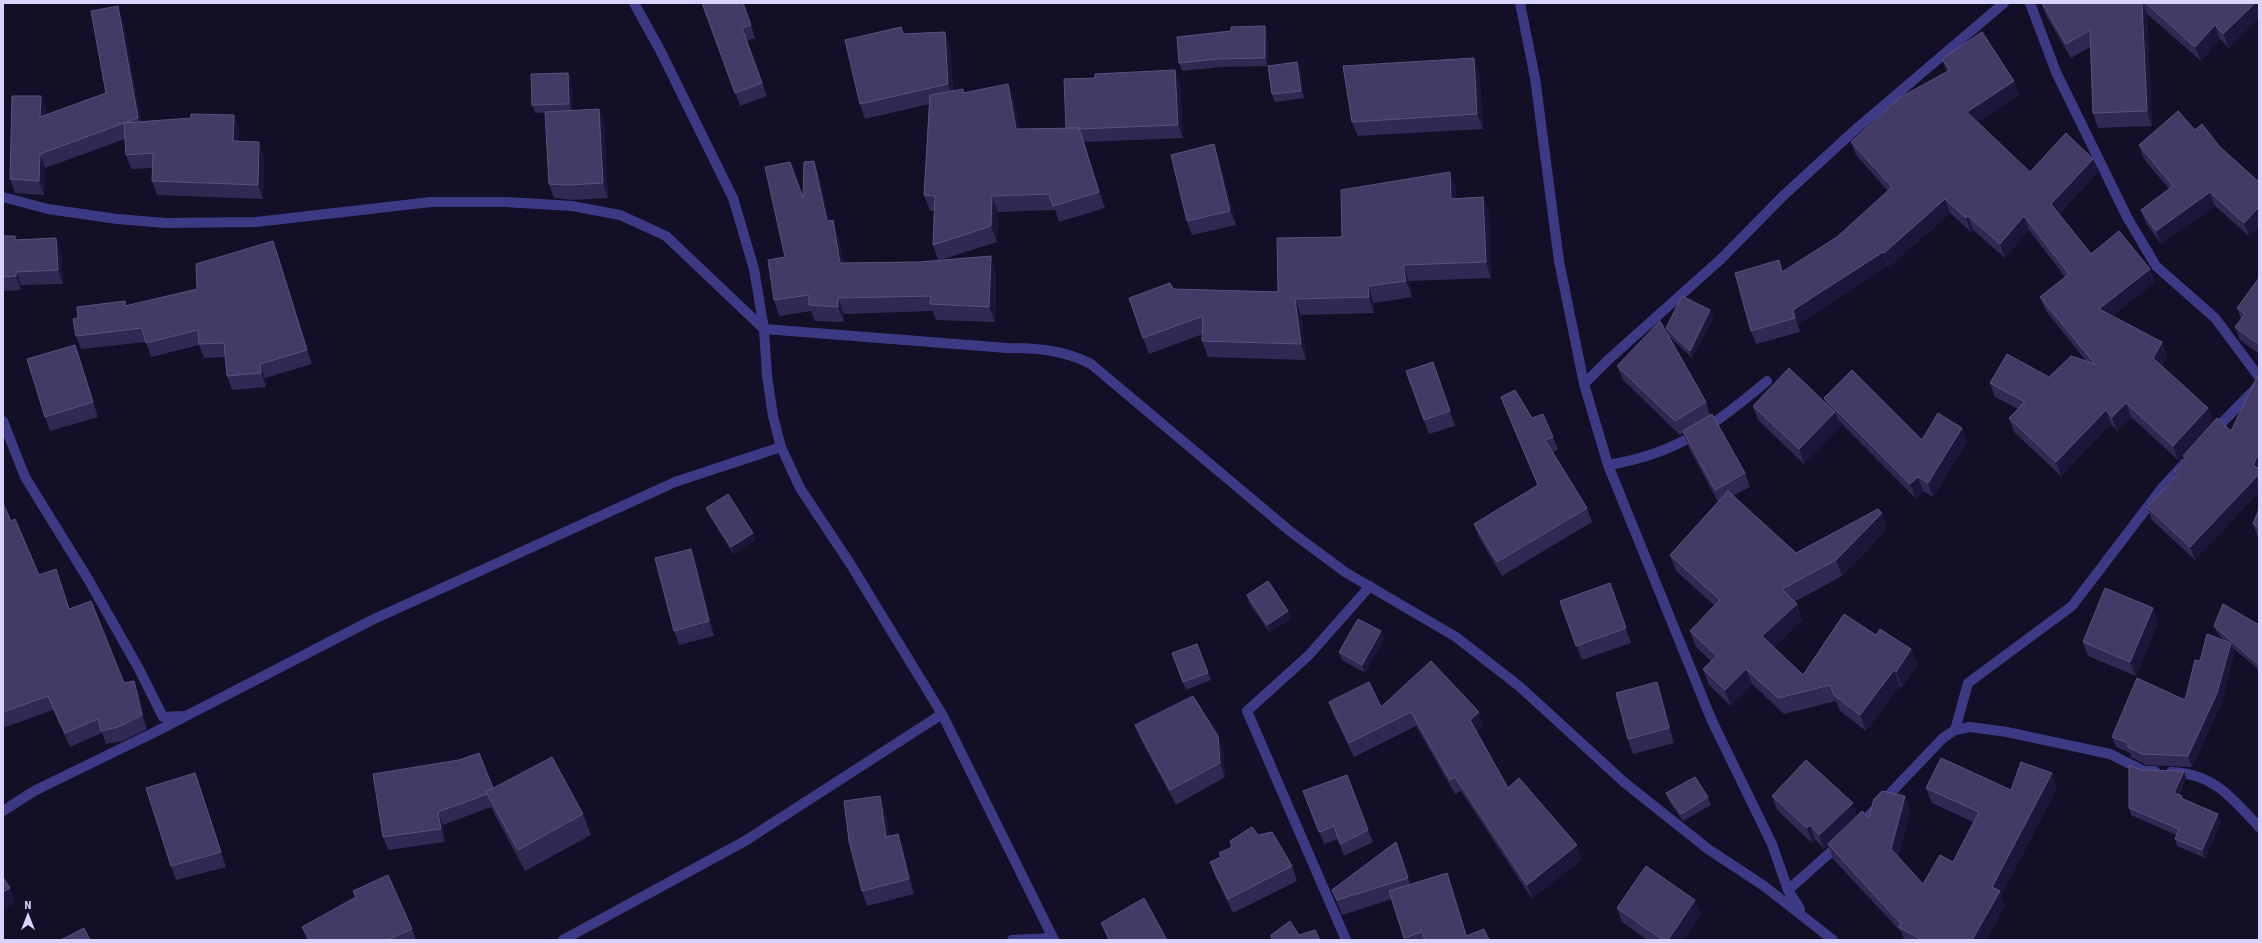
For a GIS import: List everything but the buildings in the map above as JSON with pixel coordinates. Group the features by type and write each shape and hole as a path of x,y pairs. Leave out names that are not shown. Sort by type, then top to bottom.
{"street":[{"path":"634,3 660,50 733,198 754,269 764,329 767,376 773,416 781,447 800,488 851,565 942,714 1053,939 1012,940"},
{"path":"1520,3 1534,78 1559,261 1584,384 1608,465 1712,720 1772,844 1788,890 1803,914"},
{"path":"1584,384 1608,360 1721,259 1783,196 1856,129 2004,3"},
{"path":"2030,3 2056,72 2128,217 2156,266 2215,318 2259,377"},
{"path":"3,197 48,209 117,219 164,223 256,222 431,202 506,202 572,206 620,215 666,236 764,329 1007,348 1056,350 1076,356 1091,364 1291,532 1345,572 1456,637 1519,686 1625,783 1708,849 1803,914 1833,940"},
{"path":"1608,465 1638,460 1703,431 1767,381"},
{"path":"2208,437 2259,385"},
{"path":"3,420 25,477 88,579 139,669 163,717 186,716"},
{"path":"3,811 34,791 186,716 372,620 584,522 676,482 781,447"},
{"path":"1955,730 1968,682 2072,606 2162,488 2192,454"},
{"path":"1346,940 1246,711 1309,655 1370,586"},
{"path":"563,940 745,841 942,714"},
{"path":"1788,890 1851,834 1943,738 1955,730 1970,727 2007,732 2110,754 2144,771 2188,772 2208,780 2229,795 2259,826"}]}
